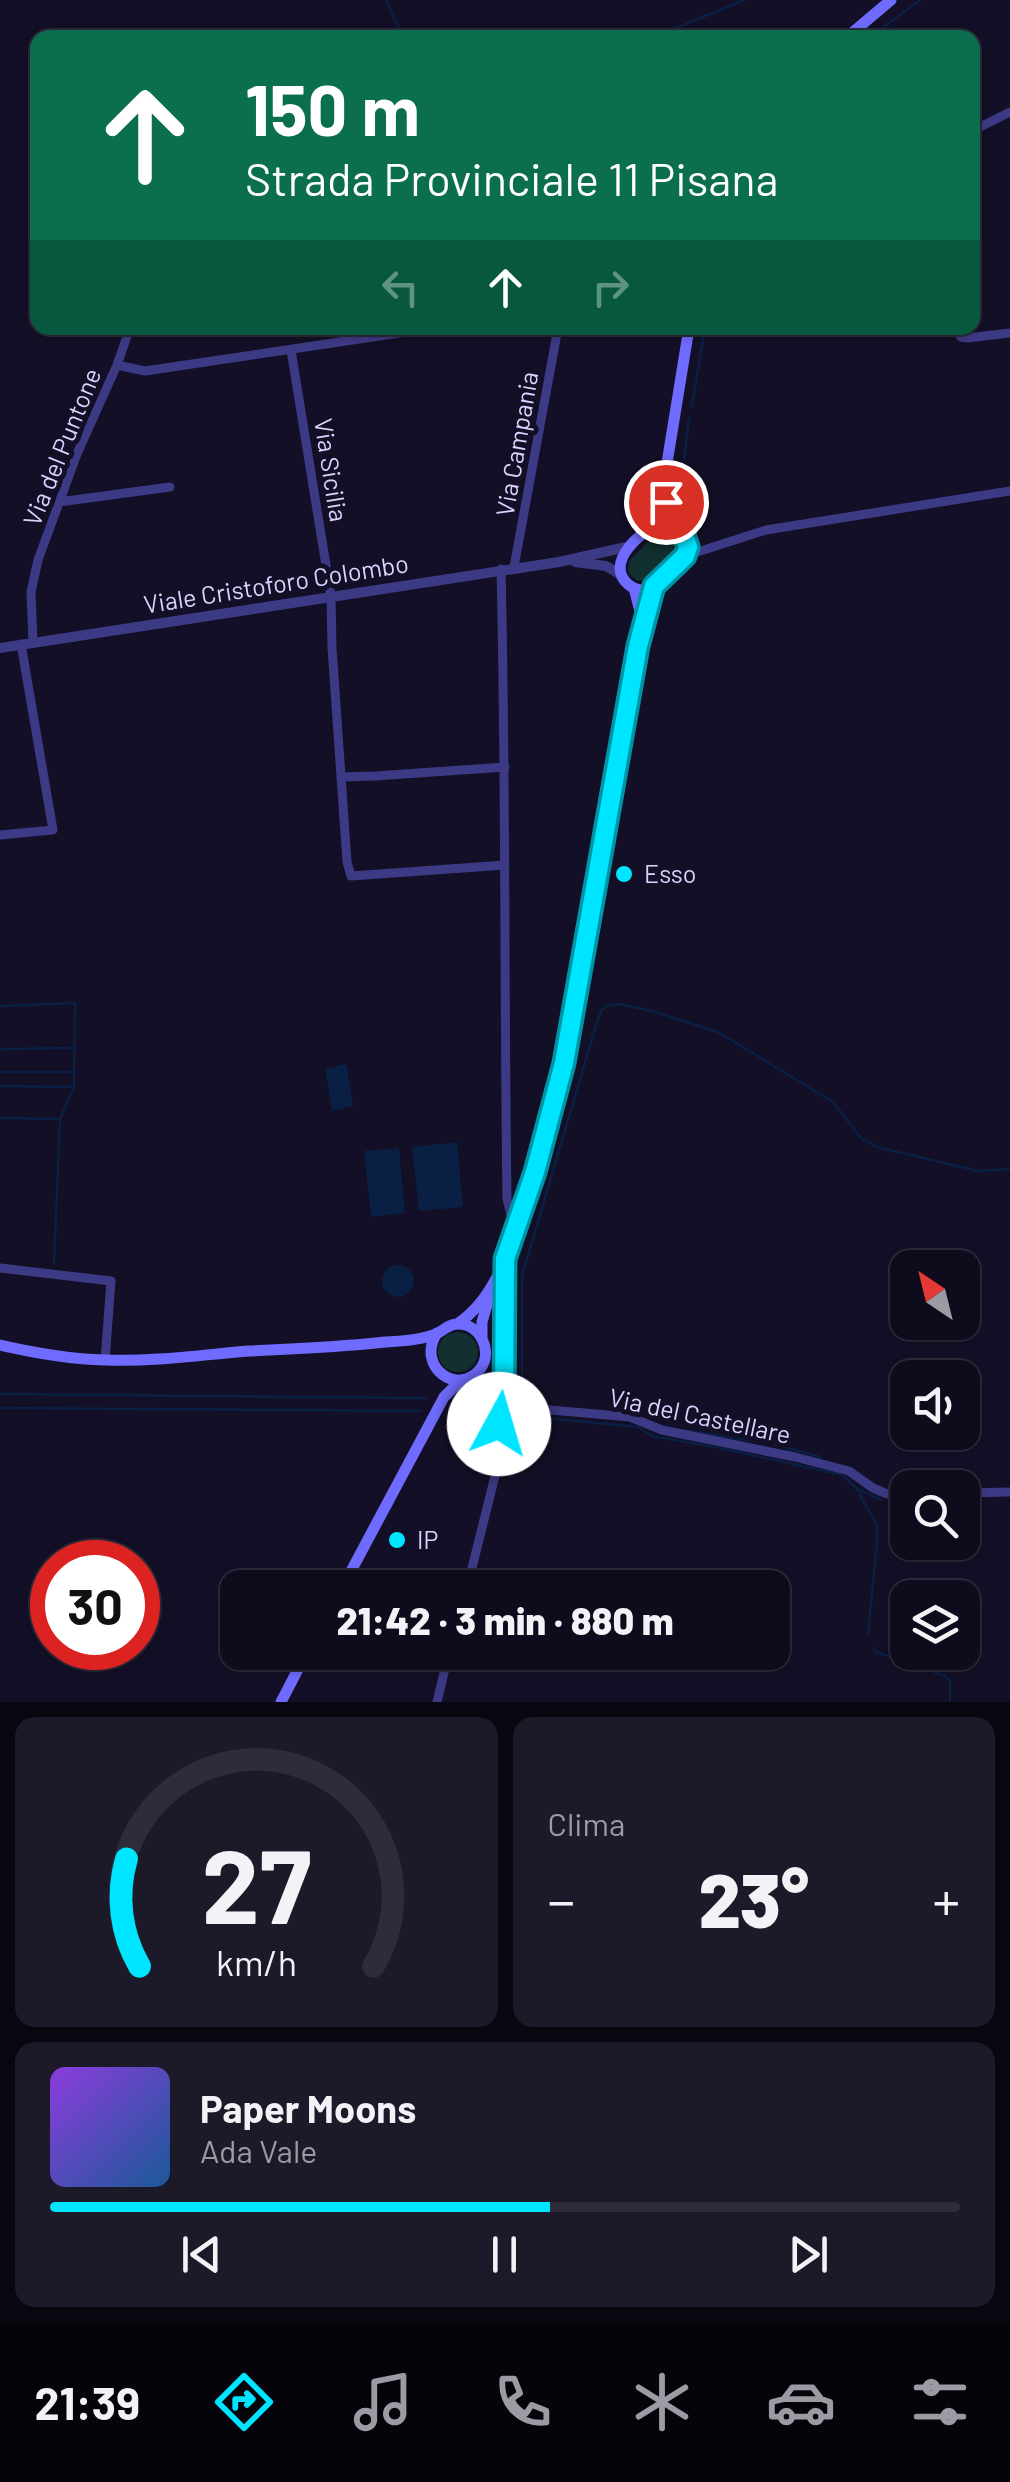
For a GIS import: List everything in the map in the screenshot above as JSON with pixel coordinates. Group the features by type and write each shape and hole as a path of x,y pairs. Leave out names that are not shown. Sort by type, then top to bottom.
{"main road":[{"path":"855,30 891,0"},
{"path":"653,526 689,335"},
{"path":"634,588 654,586 685,556 688,547 666,502 667,463"},
{"path":"638,646 640,611 634,588 621,575 619,566 622,557 653,526 664,521 674,523"},
{"path":"352,1570 444,1396 484,1363 482,1322 535,1172 564,1063 638,646 654,586"},
{"path":"458,1324 474,1311 495,1280"},
{"path":"430,1358 437,1333 446,1326 458,1324 474,1329 482,1338"},
{"path":"0,1345 39,1354 104,1360 163,1359 391,1342 437,1333"},
{"path":"391,1342 418,1349 430,1358 438,1372 438,1397 432,1418"},
{"path":"438,1372 460,1380"},
{"path":"281,1702 298,1670"}],"street":[{"path":"980,127 1010,112"},
{"path":"960,335 966,338 1010,334"},
{"name":"Via del Puntone","path":"0,835 53,830 27,644 31,592 38,560 77,454 127,335"},
{"path":"117,364 145,371 388,335"},
{"name":"Via Campania","path":"514,567 557,335"},
{"name":"Via Sicilia","path":"291,350 331,596 346,862 351,876 505,866"},
{"path":"59,502 170,486"},
{"path":"685,556 766,530 1010,491"},
{"name":"Viale Cristoforo Colombo","path":"0,648 559,562 632,546"},
{"name":"Viale Cristoforo Colombo","path":"559,562 606,566 621,575"},
{"path":"501,570 507,1199 515,1232"},
{"path":"341,776 505,767"},
{"path":"471,1570 495,1476 504,1406 505,1259"},
{"path":"0,1268 111,1281 104,1360"},
{"name":"Via del Castellare","path":"504,1406 630,1417 662,1430 848,1471 890,1494"},
{"path":"980,1493 1010,1492"},
{"path":"437,1702 445,1670"}],"green space":[{"path":"665,529 677,537 678,552 650,579 637,581 628,572 629,561"},
{"path":"458,1332 472,1338 478,1352 472,1366 458,1372 444,1366 438,1352 444,1338"}],"water":[{"path":"345,1064 353,1106 332,1111 325,1069"},
{"path":"457,1142 463,1207 419,1211 412,1147"},
{"path":"399,1148 405,1213 371,1217 364,1151"},
{"path":"398,1265 409,1270 414,1281 409,1292 398,1297 387,1292 382,1281 387,1270"}],"waterway":[{"path":"386,0 399,30"},
{"path":"671,30 744,0"},
{"path":"880,30 920,0"},
{"path":"692,406 704,335"},
{"path":"684,459 689,418"},
{"path":"0,1006 75,1003 74,1087 60,1119 54,1263"},
{"path":"511,1397 522,1389 522,1276 597,1022 602,1009 609,1005 655,1012 718,1032 833,1102 861,1138 877,1147 978,1171 1010,1169"},
{"path":"0,1049 73,1048"},
{"path":"0,1072 73,1072"},
{"path":"0,1086 73,1087"},
{"path":"0,1118 58,1119"},
{"path":"0,1394 426,1398"},
{"path":"460,1399 498,1398"},
{"path":"0,1408 421,1411"},
{"path":"451,1411 492,1414"},
{"path":"515,1415 638,1427 652,1436 842,1475 856,1488 881,1500"},
{"path":"682,1430 773,1444 821,1457"},
{"path":"857,1489 877,1526 868,1635"},
{"path":"874,1648 945,1676 950,1681 950,1702"}],"place":[{"name":"Esso","path":"624,874"},
{"name":"IP","path":"397,1540"}],"route":[{"path":"499,1424 504,1406 505,1259 535,1172 564,1063 638,646 654,586 685,556 688,547 666,502"}]}
